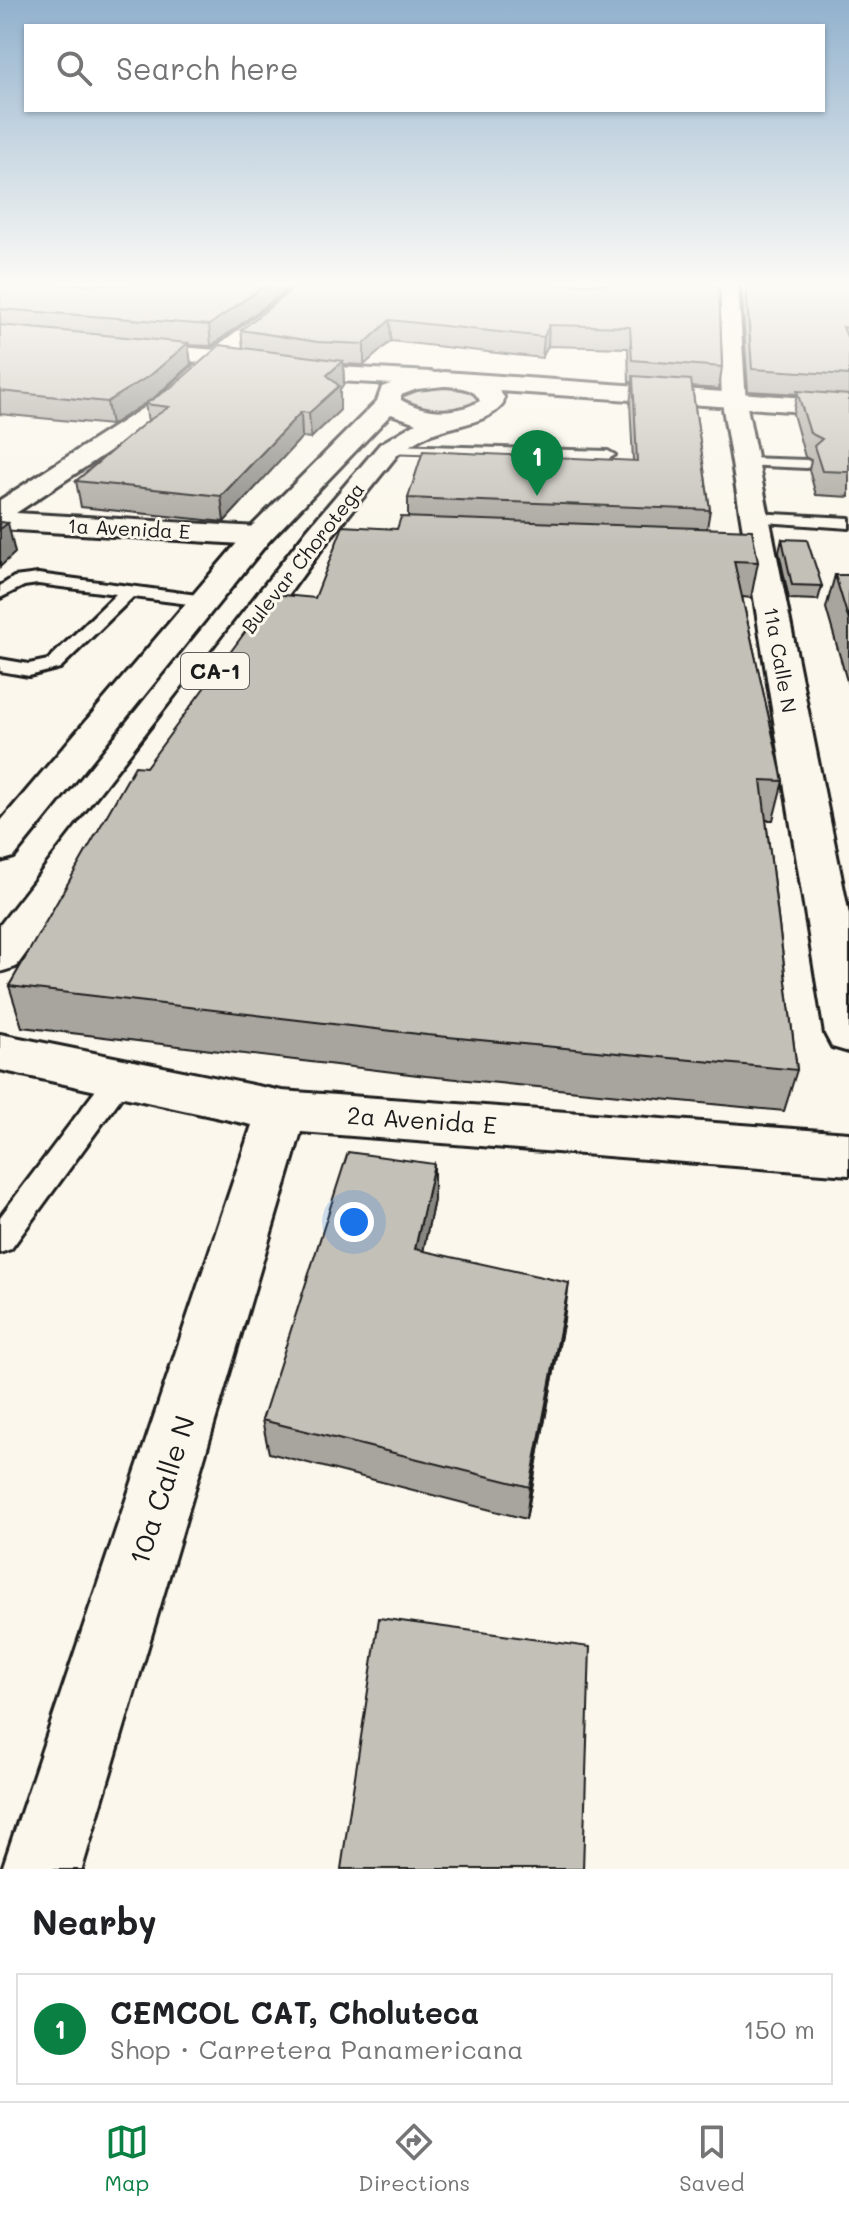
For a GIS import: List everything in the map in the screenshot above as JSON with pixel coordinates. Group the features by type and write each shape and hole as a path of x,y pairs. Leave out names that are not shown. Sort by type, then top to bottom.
{"main road":[{"path":"0,512 165,404 201,371"},
{"path":"308,371 431,379"},
{"name":"11a Calle N","path":"732,371 734,402 754,518 745,554 849,1034"},
{"path":"319,373 388,401"},
{"name":"CA-1","path":"686,398 568,395 491,404 455,417 422,417 407,413 388,401 390,392 399,386 431,379 686,398 734,402 845,406"},
{"path":"466,382 488,391 492,397 491,404"},
{"name":"Bulevar Chorotega","path":"0,848 258,536 388,401"},
{"name":"Bulevar Chorotega","path":"0,956 120,798 333,537 389,449 414,431 455,417"},
{"name":"1a Avenida E","path":"0,521 258,536"},
{"path":"50,787 120,798"},
{"name":"2a Avenida E","path":"0,1052 282,1111 849,1154"},
{"name":"10a Calle N","path":"42,1869 282,1111"}],"lane":[{"path":"389,449 608,455"},
{"path":"744,462 807,464"},
{"path":"754,518 849,523"},
{"path":"0,593 20,581 38,579 205,601"},
{"path":"0,665 29,670 54,664 129,591"},
{"path":"0,1240 121,1077"}],"shaded area":[{"path":"453,384 473,391 478,400 470,407 451,412 399,402 400,393 406,389"}],"building":[{"path":"0,371 155,371 107,402 0,391"},
{"path":"190,371 331,371 327,375 339,386 309,413 301,412 221,496 76,481 145,423 169,407 145,404"},
{"path":"788,371 849,371 849,375"},
{"path":"633,376 691,380 710,510 408,498 423,451 637,461"},
{"path":"797,391 849,395 849,472 822,471 814,446 822,439 810,433"},
{"path":"401,517 752,530 758,562 734,561 783,781 761,780 797,1070 427,1035 9,986 135,766 146,767 273,594 315,598 343,526 397,529"},
{"path":"782,539 807,540 822,586 792,585"},
{"path":"835,575 849,575 849,621"},
{"path":"348,1152 434,1164 415,1249 569,1283 530,1487 262,1420"},
{"path":"379,1618 590,1647 583,1869 341,1869"}],"place":[{"name":"CEMCOL CAT, Choluteca","path":"537,496"}]}
